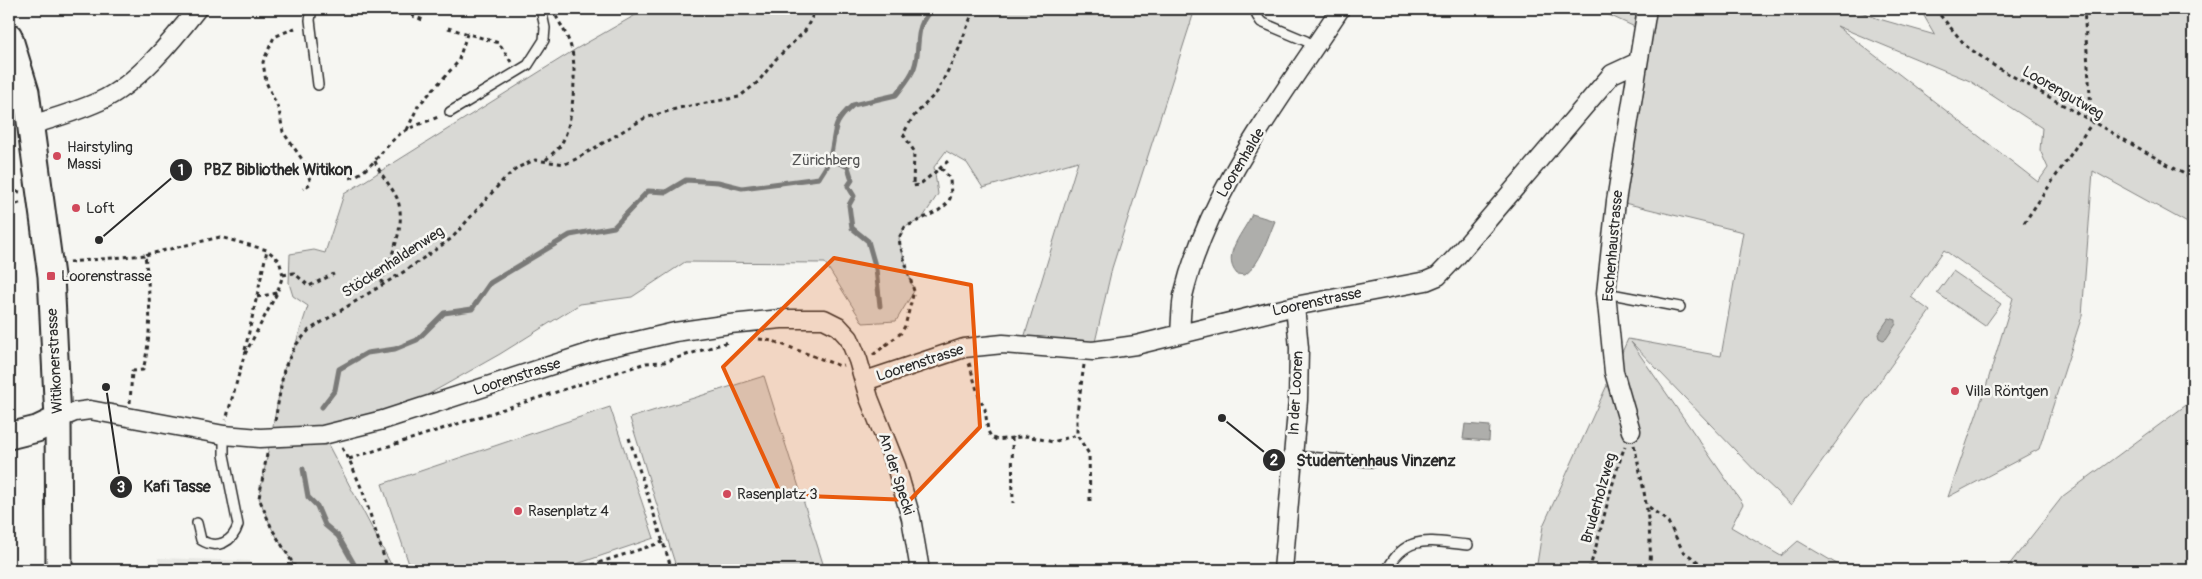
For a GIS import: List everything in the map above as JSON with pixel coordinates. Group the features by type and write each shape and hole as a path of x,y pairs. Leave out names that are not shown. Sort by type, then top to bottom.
{"main road":[{"name":"Witikonerstrasse","path":"9,36 26,92 32,125 51,276 58,419 59,570"},
{"name":"Loorenstrasse","path":"9,436 37,429 58,419"}],"street":[{"path":"32,125 66,115 102,101 117,91 147,66 196,9"},
{"name":"Loorenhalde","path":"1180,334 1183,296 1206,226 1230,176 1340,9"},
{"name":"Eschenhaustrasse","path":"1631,431 1614,372 1606,293 1616,201 1647,9"},
{"name":"Loorenstrasse","path":"58,419 75,412 90,410 225,429 323,435 383,420 598,350 676,332 730,324 781,319 824,319 838,326 849,338 865,381 964,348 1002,344 1085,350 1136,346 1295,306 1414,284 1438,276 1612,74 1638,62"},
{"name":"In der Looren","path":"1283,570 1299,391 1299,348 1295,306"},
{"name":"An der Specki","path":"865,381 869,398 896,466 911,518 920,570"}],"lane":[{"path":"312,9 310,20 318,85"},
{"path":"450,112 528,65 544,40 545,28 541,9"},
{"path":"1258,9 1257,16 1261,22 1306,41 1315,47"},
{"path":"1606,293 1680,307"},
{"path":"197,523 201,540 208,544 218,545 229,541 236,534 238,525 224,455 225,429"},
{"path":"1293,456 1373,462"},
{"path":"1387,570 1399,551 1419,542 1468,545"}],"path":[{"path":"406,9 413,16 423,20"},
{"path":"546,160 560,145 568,129 574,71 572,52 567,35 552,9"},
{"name":"Stöckenhaldenweg","path":"298,570 272,529 259,498 284,368 295,346 309,330 452,238 504,179 519,167 535,160 546,160 564,164 576,159 645,118 679,108 739,97 758,82 776,59 805,31 816,9"},
{"path":"948,161 919,185 913,186 914,151 903,134 917,112 937,92 958,51 974,9"},
{"name":"Loorengutweg","path":"1935,9 1966,46 1993,65 2193,179"},
{"path":"2024,222 2092,123 2084,9"},
{"path":"295,28 274,38 263,62 266,82 279,110 283,132 304,162 311,183 303,189"},
{"path":"448,28 499,43 517,71"},
{"path":"406,131 418,106 458,62 467,34"},
{"path":"350,178 358,175 375,161 400,134 450,112"},
{"path":"375,161 378,169 396,196 400,212 396,241 381,285"},
{"path":"758,339 773,341 840,366 872,355 884,348 901,333 905,326 914,291 899,238 905,227 948,203 951,196 950,179 943,170 939,169"},
{"path":"67,262 145,255 220,237 267,250 279,260 283,275 277,293 244,356"},
{"path":"225,429 244,356 267,250"},
{"path":"130,404 132,372 143,370 148,339 151,302 145,255"},
{"path":"283,275 294,274 309,286 334,274"},
{"path":"257,297 277,293"},
{"path":"388,570 363,492 349,458 646,363 664,362 731,342"},
{"path":"964,348 979,397 985,409 988,431 991,437 997,440 1027,436 1053,442 1077,434"},
{"path":"1085,350 1083,383 1077,413 1077,434 1089,454 1090,502"},
{"path":"1631,431 1648,506 1651,547 1650,570"},
{"name":"Bruderholzweg","path":"1590,570 1603,526 1614,476 1631,431"},
{"path":"1012,437 1013,503"},
{"path":"629,438 672,570"},
{"path":"1648,506 1668,522 1683,551 1709,570"},
{"path":"576,570 663,542"}],"highlighted area":[{"path":"834,258 971,285 980,427 910,500 781,495 723,367"}],"shaded area":[{"path":"1252,214 1275,221 1263,251 1251,270 1245,275 1237,274 1232,267 1232,251"},
{"path":"1889,318 1896,320 1896,324 1886,339 1883,340 1879,338 1878,334"},
{"path":"1465,424 1490,426 1489,441 1463,439"},
{"path":"158,558 250,561 252,570 158,570"}],"green space":[{"name":"Zürichberg","path":"646,9 1195,9 1112,268 1093,351 1022,345 1078,161 983,188 967,163 946,151 934,167 938,194 922,219 905,227 899,238 914,291 896,321 863,323 825,263 685,262 632,297 580,304 500,354 383,420 323,435 394,570 297,570 272,529 259,498 284,369 295,346 308,306 293,296 289,283 290,254 314,250 325,253 344,194 576,49"},
{"path":"1596,9 1647,9 1637,28"},
{"path":"1648,9 1854,9 1879,19 1935,35 1920,9 2193,9 2193,226 2093,171 2082,316 2039,449 1948,497 1985,390 2013,298 1944,250 1911,297 1930,311 1791,505 1763,479 1631,342 1743,504 1731,527 1781,556 1798,541 1847,570 1536,570 1543,526 1628,339 1721,356 1743,232 1616,201","holes":["1837,26 1970,81 2042,128 2040,150 2048,168 2038,182"]},
{"path":"1953,271 2001,304 1985,326 1937,293"},
{"name":"Rasenplatz 3","path":"764,376 825,570 677,570 630,418"},
{"path":"2193,400 2193,570 2005,570 2063,496"},
{"name":"Rasenplatz 4","path":"610,407 654,538 559,570 411,570 382,484"}],"waterway":[{"path":"322,407 335,390 339,369 367,353 395,349 417,340 444,313 472,309 490,283 570,235 614,227 648,191 666,192 686,180 718,182 742,188 819,178 829,160 837,123 846,112 853,105 896,95 909,78 916,60 922,22 933,9"},
{"path":"830,159 848,167 852,180 848,186 854,196 849,205 852,228 868,241 876,269 880,306"},
{"path":"303,469 308,497 317,506 325,525 338,536 354,564 354,570"}],"place":[{"name":"Hairstyling Massi","path":"57,156"},
{"name":"Loft","path":"76,208"},
{"name":"PBZ Bibliothek Witikon","path":"99,240"},
{"name":"Loorenstrasse","path":"51,276"},
{"name":"Kafi Tasse","path":"106,387"},
{"name":"Villa Röntgen","path":"1955,391"},
{"name":"Studentenhaus Vinzenz","path":"1222,418"},
{"name":"Rasenplatz 3","path":"727,494"},
{"name":"Rasenplatz 4","path":"518,511"}]}
